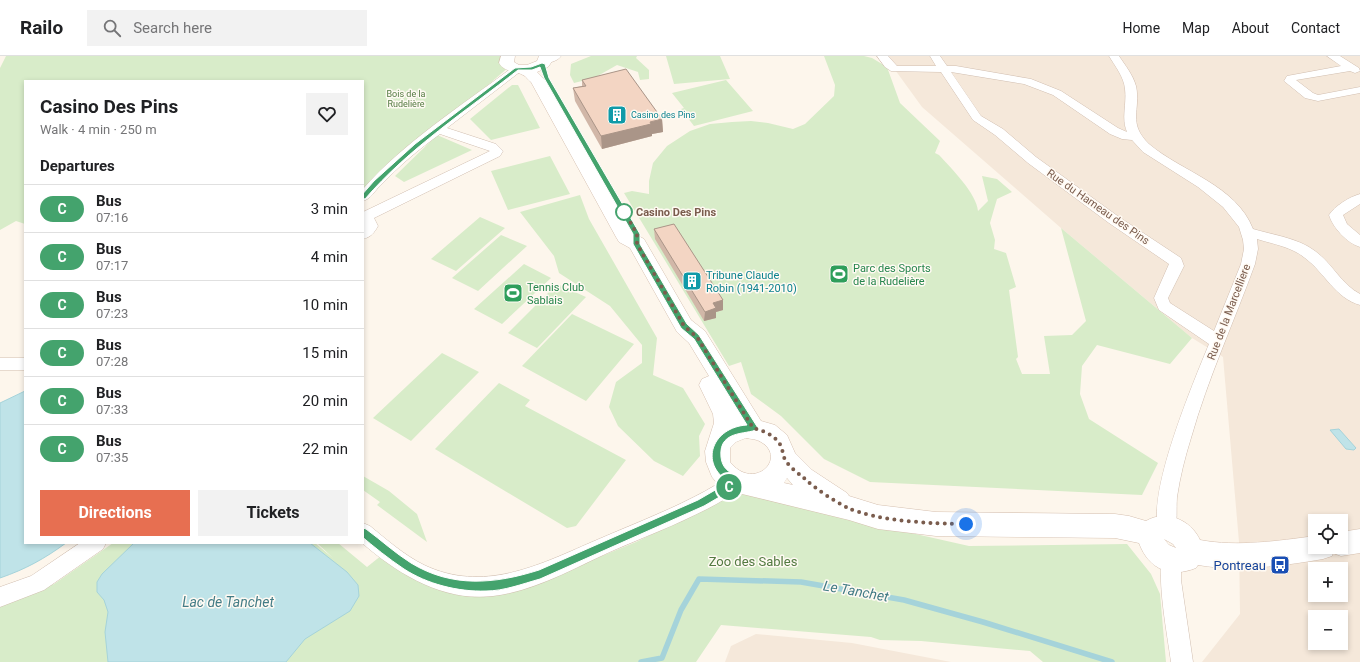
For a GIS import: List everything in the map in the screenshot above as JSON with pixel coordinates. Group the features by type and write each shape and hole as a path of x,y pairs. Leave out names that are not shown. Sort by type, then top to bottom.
{"street":[{"path":"508,56 506,60 508,64 539,62"},
{"path":"882,56 895,70 945,68 1014,78 1039,85 1057,93 1114,131 1126,136 1136,137"},
{"path":"935,56 945,68"},
{"name":"Rue de la Marcelliere","path":"1114,56 1129,82 1131,91 1129,119 1131,129 1136,137 1150,151 1224,199 1244,222 1250,241 1248,264 1181,440 1170,486 1166,517 1159,531"},
{"path":"1332,56 1356,70"},
{"path":"364,196 376,182 417,145 438,129 539,62"},
{"path":"539,62 537,80 626,237 637,244 684,326 697,337 753,428"},
{"name":"Rue du Hameau des Pins","path":"945,68 977,118 999,132 1032,160 1086,198 1114,220 1176,262 1178,266 1161,298 1161,301 1164,306 1218,342"},
{"path":"1356,70 1292,78 1290,81 1314,97 1322,98 1360,90"},
{"path":"364,217 497,151 438,129"},
{"path":"1360,198 1338,212 1336,215 1340,225 1360,242"},
{"path":"364,217 370,220 371,226 369,230 364,233"},
{"path":"1248,232 1306,251 1348,293 1360,300"},
{"path":"684,326 686,342 725,414 726,422 722,439 716,454 717,461 728,477 746,484 788,495 849,508 878,516 936,524 1115,526 1159,531 1177,531 1189,544 1181,556 1172,585 1182,662"},
{"path":"0,364 24,364"},
{"path":"364,533 408,566 428,576 456,584 486,587 514,582 540,574 746,484 766,483 778,474 782,467 784,458 781,446 770,434 753,428 737,429 730,432 722,439"},
{"path":"784,458 803,478 849,508"},
{"path":"1348,543 1360,541"},
{"path":"0,598 37,583 95,544"},
{"path":"1181,556 1253,557 1308,549"}],"shaded area":[{"path":"885,56 1360,56 1360,662 1202,662 1240,614 1239,542 1223,357 1192,338 1061,228 922,107"},
{"path":"756,634 852,643 951,662 725,662 731,646"}],"green space":[{"name":"Bois de la Rudelière","path":"6,56 505,56 510,66 391,169 364,189 364,80 24,80 24,224 16,221 0,230 0,68"},
{"path":"591,56 637,56 636,58 649,70 649,79 640,80 638,72 617,65 594,78 574,83 570,75 571,64"},
{"path":"666,56 720,56 730,79 674,84"},
{"name":"Parc des Sports de la Rudelière","path":"824,56 864,56 872,58 887,67 900,103 940,141 935,153 939,155 963,182 977,204 978,211 988,201 982,176 997,179 1012,192 997,199 990,223 995,240 994,249 1006,253 1016,287 1009,290 1018,357 1016,359 1022,374 1050,374 1044,336 1072,335 1086,321 1061,228 1192,338 1170,364 1097,345 1082,366 1080,394 1089,419 1158,463 1142,495 870,482 824,459 781,416 751,394 741,362 729,366 624,193 632,191 649,194 649,181 653,163 667,146 690,131 710,124 732,122 751,121 768,123 793,129 805,124 834,96 835,85"},
{"path":"726,80 753,111 694,126 681,109 684,108 672,93"},
{"path":"512,85 518,85 540,128 491,140 470,119"},
{"path":"437,135 472,150 404,182 395,176"},
{"path":"550,156 570,194 508,210 491,171"},
{"path":"580,195 589,219 657,338 653,375 683,388 705,424 699,436 700,456 683,476 654,461 618,426 609,407 616,382 642,363 642,345 610,306 559,273 554,256 520,212"},
{"path":"480,217 505,228 456,271 431,259"},
{"path":"501,235 527,246 478,291 452,278"},
{"name":"Tennis Club Sablais","path":"524,264 551,278 502,324 474,309"},
{"path":"557,284 586,297 537,348 508,333"},
{"path":"572,314 634,344 586,401 522,366"},
{"path":"442,353 479,372 411,441 373,418"},
{"path":"499,383 530,400 525,406 626,460 576,526 567,528 435,449"},
{"path":"364,477 389,491 417,514 427,542 377,505 380,502 364,491"},
{"name":"Zoo des Sables","path":"735,494 765,495 849,519 969,546 1127,544 1151,574 1160,594 1166,662 1043,662 1030,651 921,641 880,640 871,637 721,625 696,662 0,662 0,603 54,584 112,544 316,544 333,558 318,544 339,544 367,567 382,555 443,588 575,567 636,542"}],"water":[{"path":"24,391 24,544 65,544 34,563 0,578 0,403"},
{"path":"1339,429 1356,448 1354,450 1346,449 1330,430"},
{"name":"Lac de Tanchet","path":"133,544 311,544 347,572 358,585 359,596 350,611 305,639 286,662 108,662 105,632 108,612 104,600 97,592 97,582 102,574"}],"building":[{"name":"Casino des Pins","path":"626,69 662,119 650,122 651,124 601,136 573,88 586,86 582,80"},
{"name":"Tribune Claude Robin (1941-2010)","path":"674,224 723,300 713,303 716,308 705,312 654,229"}],"waterway":[{"name":"Le Tanchet","path":"641,662 662,658 681,610 699,579 801,582 904,600 983,622 1112,662"}],"bus line":[{"name":"C","path":"364,196 376,182 417,145 517,69 532,69 542,64 546,78 637,234 637,244 684,326 697,337 753,428 737,429 730,432 722,439 718,446 716,454 717,461 728,477 737,482 701,503 540,574 514,582 486,587 456,584 428,576 408,566 364,533"}],"place":[{"name":"Casino des Pins","path":"617,115"},
{"name":"Casino Des Pins","path":"624,212"},
{"name":"Parc des Sports de la Rudelière","path":"839,274"},
{"name":"Tribune Claude Robin (1941-2010)","path":"692,281"},
{"name":"Tennis Club Sablais","path":"513,293"},
{"name":"Pontreau","path":"1280,565"}],"route":[{"path":"624,212 622,208 637,234 637,244 684,326 697,337 753,428 770,434 776,440 781,446 784,458 803,478 849,508 878,516 936,524 966,524"}]}
